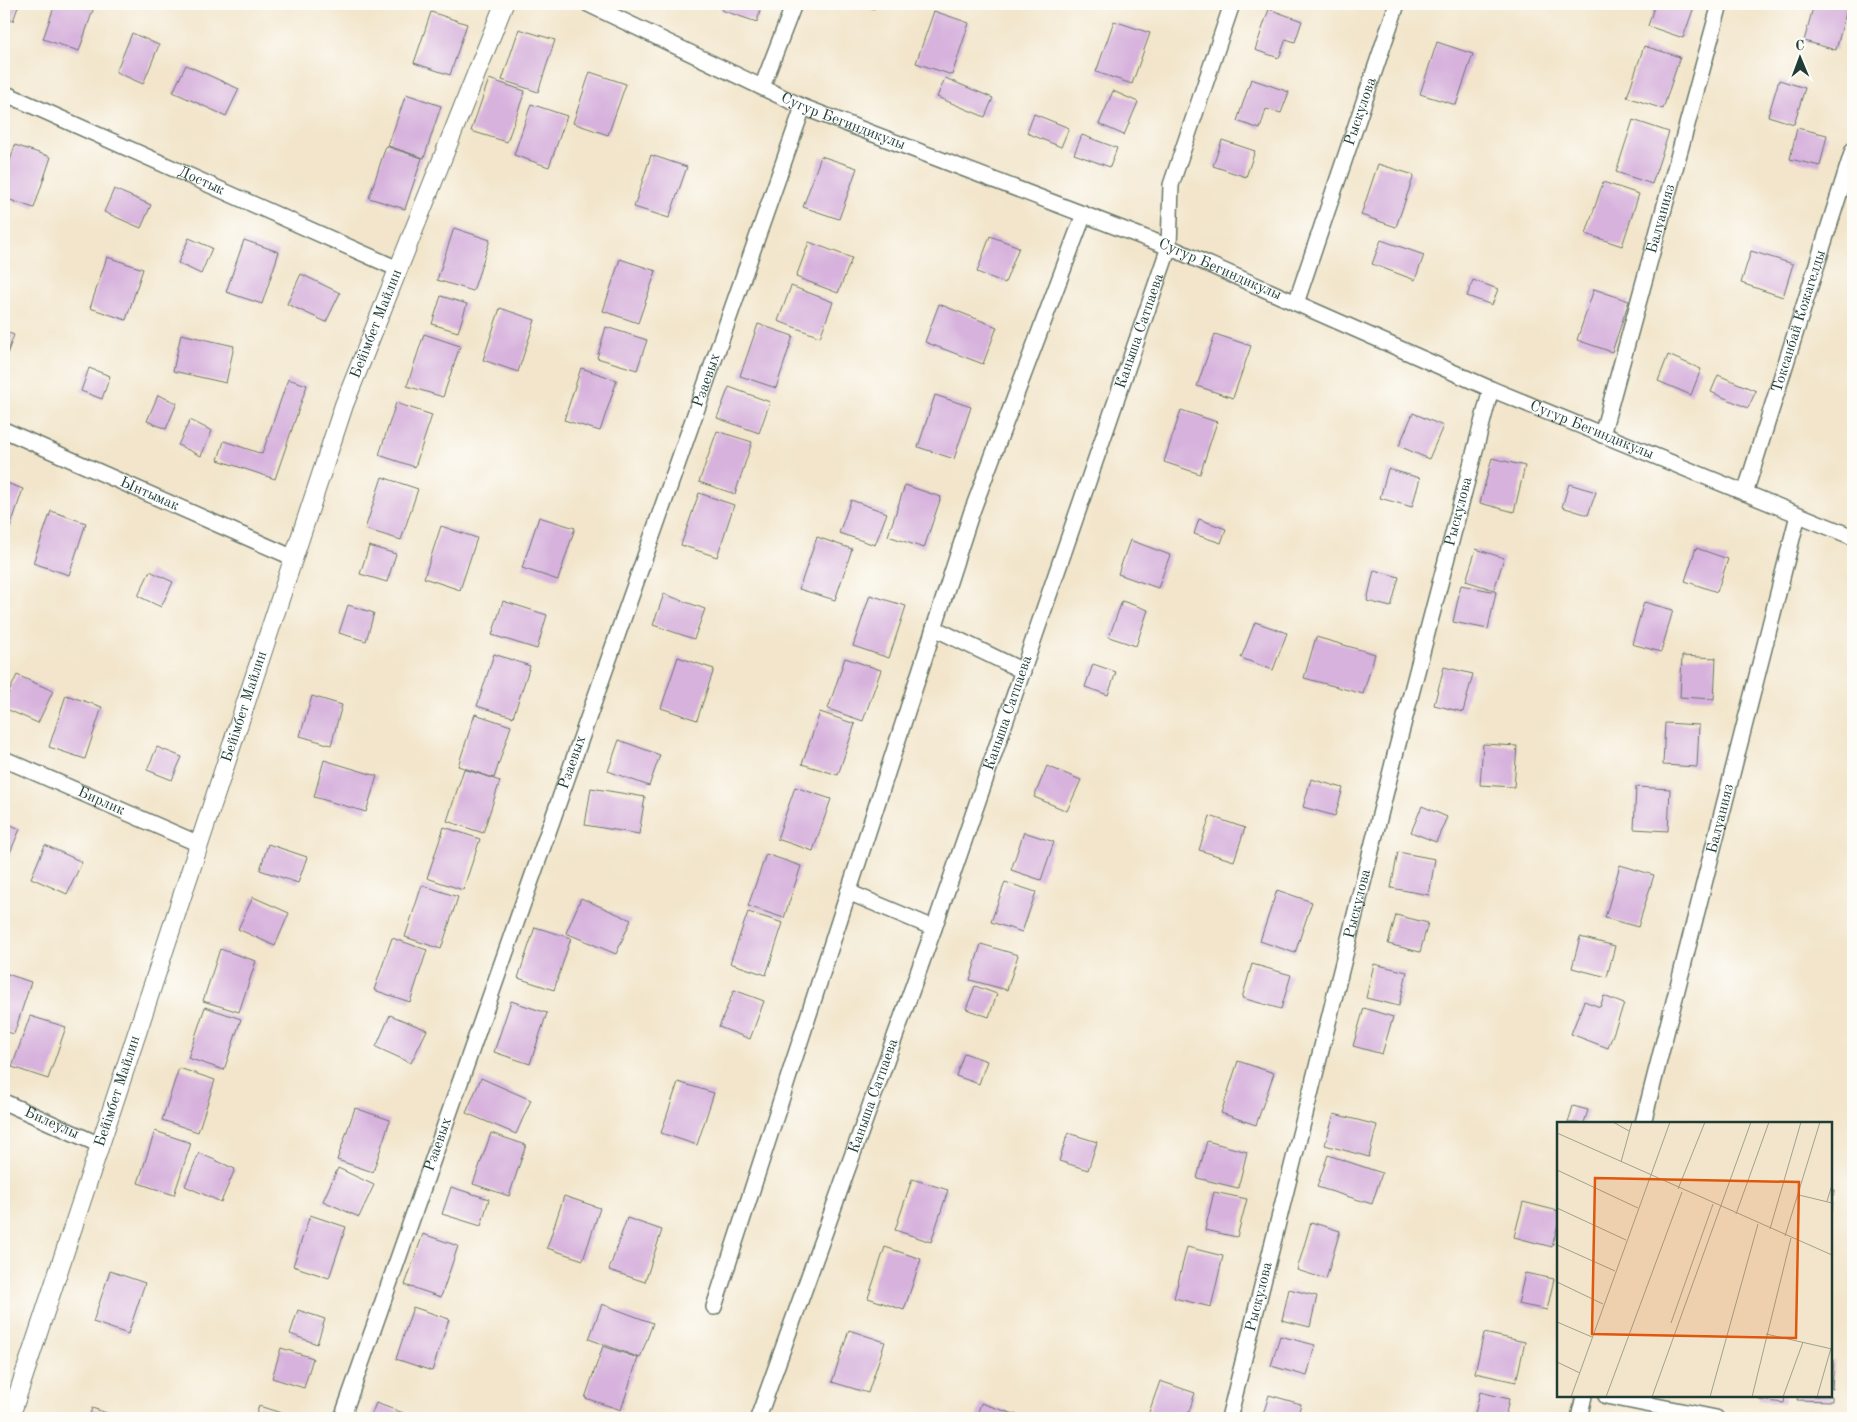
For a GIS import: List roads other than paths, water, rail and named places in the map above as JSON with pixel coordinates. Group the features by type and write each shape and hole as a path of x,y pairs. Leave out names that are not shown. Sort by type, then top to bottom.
{"street":[{"name":"Бейімбет Майлин","path":"10,1418 344,405 504,4"},
{"name":"Сугур Бегиндикулы","path":"588,4 803,107 1170,247 1490,390 1853,537"},
{"path":"762,88 794,4"},
{"name":"Каныша Сатпаева","path":"758,1418 934,928 1170,247 1171,185 1232,4"},
{"name":"Рыскулова","path":"1296,303 1397,4"},
{"name":"Балуанияз","path":"1602,435 1720,4"},
{"name":"Достык","path":"4,93 398,269"},
{"name":"Рзаевых","path":"342,1418 803,107"},
{"name":"Токсанбай Кожагелды","path":"1745,493 1853,150"},
{"path":"714,1308 971,514 1084,214"},
{"name":"Рыскулова","path":"1229,1418 1394,759 1490,390"},
{"name":"Ынтымак","path":"4,430 294,558"},
{"name":"Балуанияз","path":"1643,1122 1798,515"},
{"path":"934,628 1023,671"},
{"name":"Бирлик","path":"4,759 200,844"},
{"path":"848,892 934,928"},
{"name":"Билеулы","path":"4,1102 100,1145"},
{"path":"1579,1418 1584,1397"},
{"path":"1611,1397 1716,1418"}]}
